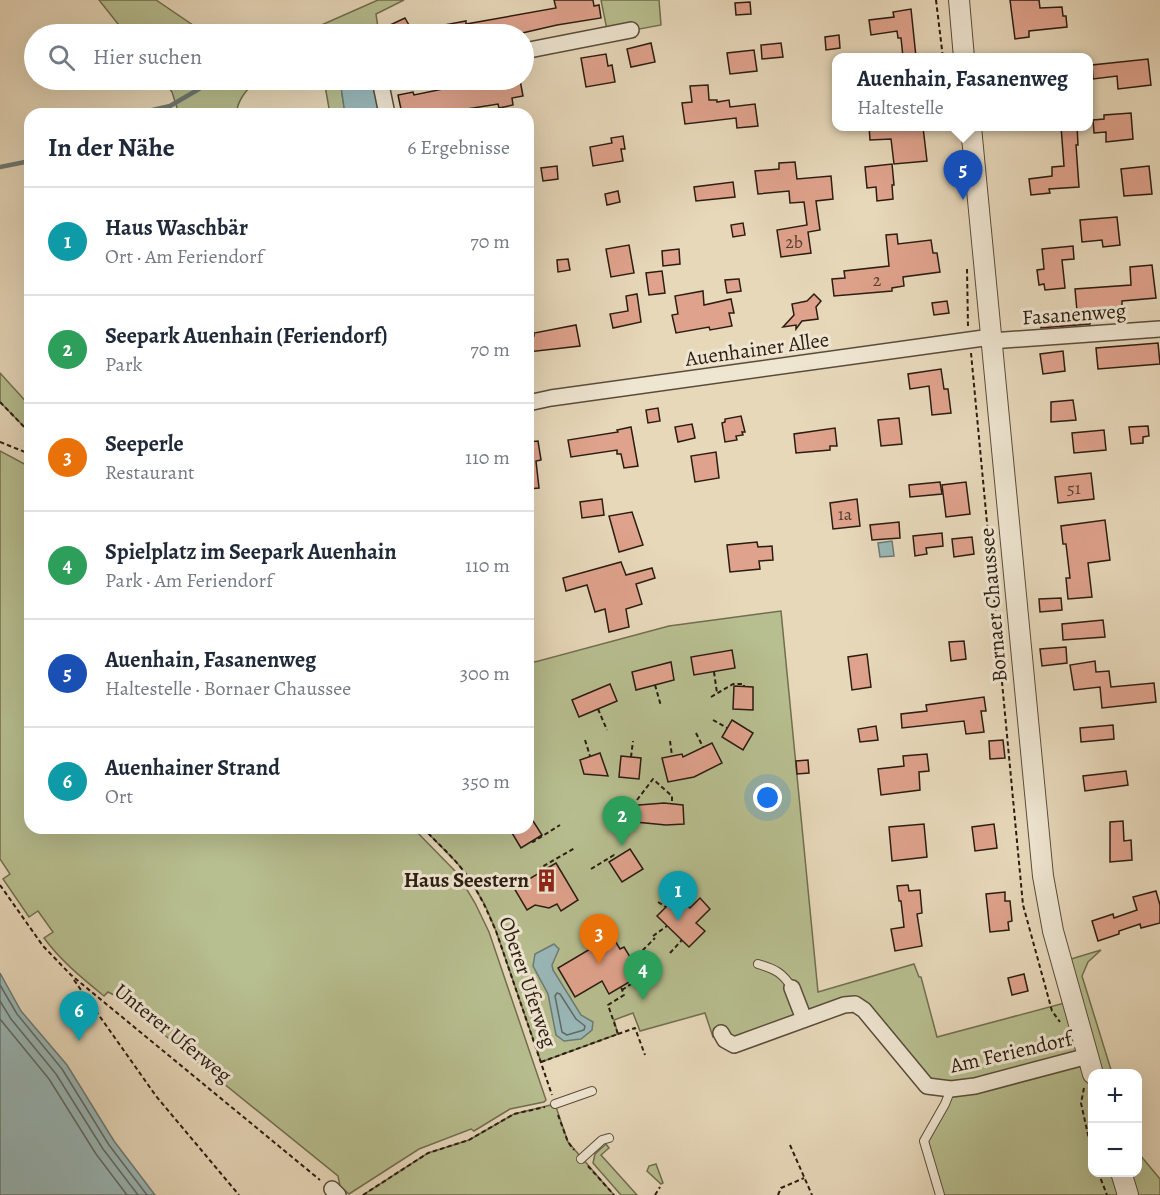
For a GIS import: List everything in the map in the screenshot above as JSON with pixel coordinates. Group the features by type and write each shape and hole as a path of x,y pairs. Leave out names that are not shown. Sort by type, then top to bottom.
{"street":[{"path":"959,0 964,53"},
{"path":"534,49 631,30"},
{"path":"382,90 386,108"},
{"name":"Bornaer Chaussee","path":"971,131 1043,876 1053,931 1088,1069"},
{"name":"Fasanenweg","path":"991,339 1160,329"},
{"name":"Auenhainer Allee","path":"534,402 551,398 864,356 969,339 991,339"},
{"path":"792,988 804,1019"},
{"name":"Am Feriendorf","path":"721,1033 725,1040 734,1045 844,1005 855,1004 864,1010 927,1086 951,1089 1088,1071"},
{"path":"1122,1177 1128,1195"}],"lane":[{"path":"759,964 777,969 786,977 792,988"},
{"path":"940,1195 924,1140 951,1089"},
{"path":"555,1104 592,1091"},
{"path":"581,1159 602,1140 609,1138"}],"path":[{"path":"936,0 943,53"},
{"path":"967,263 966,306 1023,905 1052,1011 1066,1029"},
{"path":"0,404 24,427"},
{"path":"0,442 24,452"},
{"path":"714,672 717,693"},
{"path":"711,697 733,684 744,684 744,687"},
{"path":"655,685 661,706"},
{"path":"598,709 607,730"},
{"path":"712,720 727,728"},
{"path":"696,733 703,747"},
{"path":"585,740 590,756"},
{"path":"631,757 633,741"},
{"path":"670,741 672,756"},
{"path":"638,800 653,779 672,796 672,802"},
{"path":"532,841 560,825"},
{"name":"Oberer Uferweg","path":"429,834 470,880 496,931 568,1142 614,1195"},
{"path":"542,871 540,868 575,848"},
{"path":"591,869 614,855 616,858"},
{"name":"Unterer Uferweg","path":"0,885 43,946 71,975 335,1192"},
{"path":"658,902 666,907"},
{"path":"632,961 654,937 668,926"},
{"path":"670,952 682,940"},
{"path":"618,1034 608,1005 624,995 621,988 643,976 640,971 644,965 637,956"},
{"path":"71,975 156,1096 239,1195"},
{"path":"541,1062 635,1028 645,1055"},
{"path":"1088,1075 1081,1103 1088,1135"},
{"path":"363,1195 428,1154 470,1140 514,1114 555,1104"},
{"path":"790,1145 812,1195"},
{"path":"1100,1177 1107,1195"},
{"path":"778,1195 781,1188 804,1178"},
{"path":"655,1195 660,1187"}],"green space":[{"path":"99,0 156,0 191,24 118,24"},
{"path":"378,0 404,0 376,14 377,24 324,24"},
{"path":"601,0 659,0 661,25 608,35"},
{"path":"170,90 248,90 238,108 177,108"},
{"path":"326,90 341,90 344,108 329,108"},
{"path":"0,373 24,399 24,427 0,402"},
{"path":"0,451 24,464 24,834 419,834 457,873 489,932 546,1100 510,1109 474,1131 471,1129 419,1149 349,1194 340,1186 338,1176 124,1000 108,992 104,996 72,969 44,938 53,932 38,911 29,917 3,879 10,874 0,859"},
{"path":"781,611 818,992 914,964 921,977 937,1037 1072,1001 1061,962 1101,950 1088,962 1082,976 1111,1069 1088,1069 1088,1177 1142,1177 1142,1157 1160,1179 1160,1195 940,1195 924,1141 950,1089 927,1086 855,1004 734,1045 721,1033 713,1037 705,1013 640,1031 633,1013 614,1020 618,1034 541,1062 485,905 458,864 429,834 534,834 535,662 669,626"},
{"path":"555,1104 568,1142 614,1195 363,1195 428,1153 469,1140 514,1114"},
{"path":"606,1144 609,1148 601,1155 637,1195 621,1195 593,1163 595,1154"},
{"path":"656,1164 663,1183 661,1184 647,1171 649,1166"}],"water":[{"path":"341,90 374,90 378,108 344,108"},
{"path":"892,541 894,556 880,557 878,543"},
{"path":"554,944 559,949 552,965 553,970 581,1015 593,1022 592,1030 581,1039 564,1041 556,1035 548,994 533,966 535,954"},
{"path":"0,973 21,1011 67,1065 114,1141 155,1195 0,1195"}],"building":[{"path":"554,0 593,0 594,6 599,5 601,18 534,30 534,24 466,24 556,8"},
{"path":"1010,0 1039,0 1040,8 1062,7 1067,27 1029,31 1029,37 1015,39"},
{"path":"750,2 751,14 736,15 735,3"},
{"path":"911,9 916,53 903,53 901,38 898,38 897,31 871,35 869,20 894,17 893,12"},
{"path":"405,18 408,24 392,24"},
{"path":"466,21 466,24 450,24"},
{"path":"839,35 840,48 826,50 825,37"},
{"path":"651,43 655,62 631,67 627,49"},
{"path":"781,43 783,57 762,59 761,45"},
{"path":"754,50 757,71 730,74 727,53"},
{"path":"606,54 608,66 612,65 615,82 586,87 581,58"},
{"path":"1148,59 1151,85 1118,89 1117,76 1093,79 1093,65"},
{"path":"708,85 709,100 717,100 717,102 729,100 730,107 755,104 758,126 737,128 736,118 685,124 682,103 692,102 690,86"},
{"path":"438,90 522,90 523,96 512,98 513,105 499,108 498,104 473,108 401,108 398,95 413,92 414,95"},
{"path":"1131,113 1133,139 1106,142 1106,132 1094,133 1093,120 1104,119 1104,115"},
{"path":"869,131 923,131 927,161 894,164 891,139 870,140"},
{"path":"1061,131 1077,131 1079,187 1049,189 1050,193 1031,195 1029,179 1052,176 1052,167 1064,166"},
{"path":"623,136 625,149 621,149 623,161 593,166 590,147 612,143 611,138"},
{"path":"795,162 797,179 831,176 833,199 816,201 820,230 808,232 811,253 781,257 777,230 807,225 804,202 790,203 789,191 758,194 755,171 779,169 779,163"},
{"path":"892,164 893,199 877,201 876,187 867,188 865,167"},
{"path":"557,166 558,179 543,181 541,168"},
{"path":"1149,166 1152,194 1124,196 1121,169"},
{"path":"733,182 735,197 696,201 694,187"},
{"path":"618,191 620,202 607,205 605,194"},
{"path":"1117,217 1120,245 1103,247 1102,240 1082,242 1080,220"},
{"path":"743,223 745,235 733,237 731,225"},
{"path":"897,234 898,244 931,240 933,253 937,253 940,272 903,277 904,286 892,288 892,291 834,296 832,279 845,278 844,271 889,266 886,235"},
{"path":"629,245 634,273 611,277 606,249"},
{"path":"1073,246 1074,259 1062,260 1065,288 1045,290 1044,284 1039,285 1037,270 1044,269 1042,249"},
{"path":"679,249 680,264 663,266 662,251"},
{"path":"568,259 570,270 558,272 557,260"},
{"path":"1152,265 1156,298 1122,301 1122,311 1115,312 1115,315 1089,318 1090,324 1041,328 1040,314 1077,311 1075,289 1131,285 1130,267"},
{"path":"662,271 665,293 649,295 646,273"},
{"path":"739,279 741,291 727,293 725,280"},
{"path":"703,291 704,305 731,299 734,313 729,313 732,326 710,330 709,327 676,333 672,315 678,314 675,296"},
{"path":"637,294 641,322 613,328 610,314 628,311 626,296"},
{"path":"814,294 821,301 816,307 818,319 802,321 796,329 796,325 783,327 794,315 792,304 807,301"},
{"path":"947,301 949,313 934,315 932,303"},
{"path":"576,325 580,346 534,351 534,333"},
{"path":"1158,343 1160,364 1098,369 1096,348"},
{"path":"1063,351 1065,371 1043,374 1040,354"},
{"path":"941,369 944,389 948,389 951,413 932,415 929,386 910,389 908,374"},
{"path":"1073,400 1076,420 1051,422 1051,402"},
{"path":"658,408 660,421 648,423 646,410"},
{"path":"741,416 745,432 742,432 743,435 736,436 737,440 725,442 722,423 725,419"},
{"path":"899,418 902,444 881,446 878,420"},
{"path":"692,424 695,438 678,442 675,427"},
{"path":"1148,426 1149,436 1143,437 1143,443 1131,444 1129,427"},
{"path":"631,427 638,466 624,468 621,454 617,454 617,450 571,457 568,440 618,432 617,430"},
{"path":"835,428 837,446 830,446 830,450 796,453 794,434"},
{"path":"1104,430 1106,450 1074,453 1072,433"},
{"path":"534,441 538,441 541,460 536,461 539,488 534,488"},
{"path":"716,452 719,478 695,482 691,456"},
{"path":"1091,473 1094,499 1058,503 1055,477"},
{"path":"940,482 942,494 910,497 909,485"},
{"path":"966,482 970,514 946,517 942,485"},
{"path":"602,499 604,515 582,518 580,502"},
{"path":"857,499 860,526 833,529 830,503"},
{"path":"632,512 643,545 619,552 609,516"},
{"path":"1105,520 1110,560 1088,563 1092,597 1068,599 1066,578 1070,578 1066,544 1063,544 1061,526"},
{"path":"899,522 900,538 872,540 870,525"},
{"path":"942,533 943,546 926,548 927,554 915,556 913,536"},
{"path":"972,537 974,554 954,557 952,539"},
{"path":"757,542 758,547 772,546 773,560 759,561 760,569 730,572 727,545"},
{"path":"621,562 626,575 652,568 655,578 636,584 642,604 626,609 629,627 609,632 605,609 595,612 587,585 566,591 563,578"},
{"path":"1061,598 1062,610 1040,612 1039,599"},
{"path":"1103,620 1105,637 1063,640 1062,624"},
{"path":"964,641 966,659 951,661 949,642"},
{"path":"1066,647 1067,663 1042,666 1040,649"},
{"path":"732,650 735,668 694,675 691,657"},
{"path":"867,654 871,687 852,690 848,657"},
{"path":"1095,661 1096,672 1109,671 1111,687 1154,683 1156,702 1102,708 1100,687 1074,690 1070,665"},
{"path":"671,662 674,680 636,690 632,672"},
{"path":"610,684 617,701 579,717 572,700"},
{"path":"734,686 753,687 753,710 733,709"},
{"path":"984,697 986,711 981,711 984,732 966,734 964,721 902,728 901,714 927,711 926,705"},
{"path":"732,720 753,733 743,750 722,737"},
{"path":"1113,725 1114,739 1081,742 1080,728"},
{"path":"876,726 878,740 860,742 858,729"},
{"path":"1003,740 1005,758 990,759 989,741"},
{"path":"712,743 722,763 694,777 668,782 662,758 682,754 683,757"},
{"path":"600,753 608,776 584,774 580,760"},
{"path":"927,754 929,771 919,772 920,790 881,795 878,769 904,766 903,756"},
{"path":"621,756 641,758 639,779 619,777"},
{"path":"808,760 809,773 797,774 796,761"},
{"path":"1126,771 1128,785 1085,791 1083,776"},
{"path":"664,803 683,805 684,824 666,825 625,821 627,806"},
{"path":"1123,821 1124,841 1131,840 1132,860 1110,862 1110,822"},
{"path":"534,822 542,835 521,848 513,834 534,834"},
{"path":"924,824 927,857 892,861 889,827"},
{"path":"994,824 997,848 975,851 972,827"},
{"path":"630,849 643,869 622,882 609,862"},
{"name":"Haus Seestern","path":"556,863 578,900 561,911 557,904 549,908 535,905 527,910 514,888"},
{"path":"908,885 909,891 920,890 922,913 917,914 922,946 895,951 891,929 904,927 897,886"},
{"path":"1156,891 1160,905 1160,923 1141,928 1140,924 1098,941 1092,921 1113,914 1114,918 1137,910 1133,897"},
{"path":"1005,892 1005,901 1010,901 1012,921 1008,922 1009,930 990,932 986,894"},
{"path":"677,896 690,908 700,898 710,909 696,923 705,931 689,947 657,916"},
{"path":"612,936 620,949 624,947 641,975 609,994 602,981 575,997 558,968"},
{"path":"1024,974 1028,991 1012,995 1008,978"}],"waterway":[{"path":"161,108 170,106 197,90"},
{"path":"0,167 24,162"}],"place":[{"name":"Auenhain, Fasanenweg","path":"963,200"},
{"name":"Seepark Auenhain (Feriendorf)","path":"622,846"},
{"name":"Haus Seestern","path":"547,880"},
{"name":"Haus Waschbär","path":"678,921"},
{"name":"Seeperle","path":"599,964"},
{"name":"Spielplatz im Seepark Auenhain","path":"643,1000"},
{"name":"Auenhainer Strand","path":"79,1041"}]}
